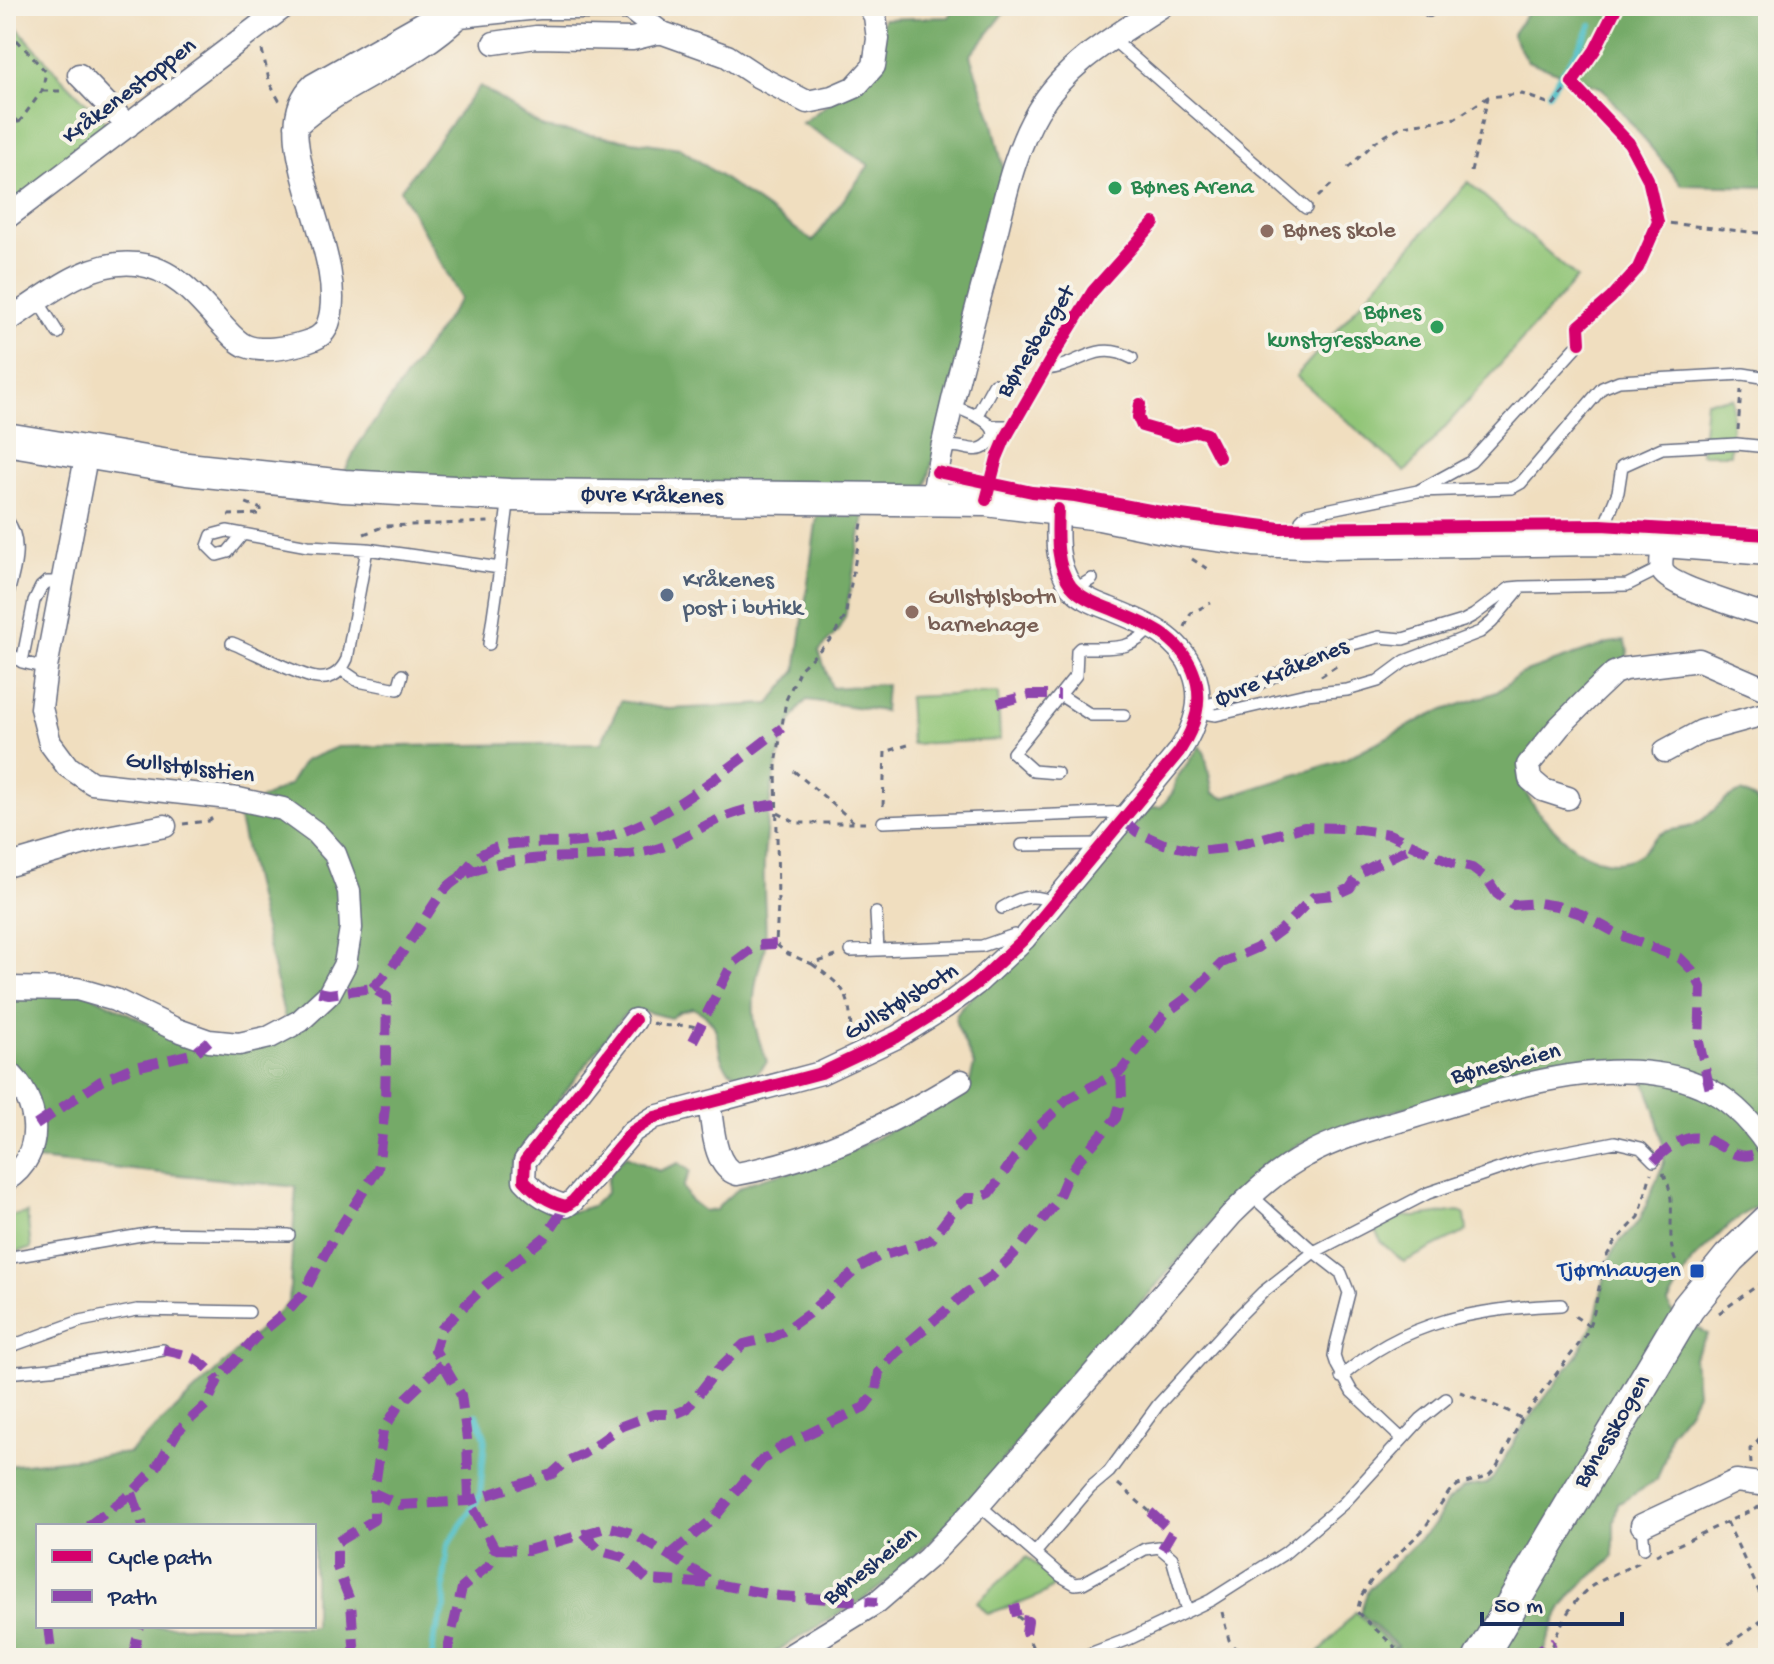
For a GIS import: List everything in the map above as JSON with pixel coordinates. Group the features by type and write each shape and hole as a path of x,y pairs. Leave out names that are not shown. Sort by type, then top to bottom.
{"main road":[{"name":"Øvre Kråkenes","path":"6,439 187,469 344,486 508,509 986,500 1100,514 1218,536 1298,543 1599,539 1662,555 1768,549"},
{"name":"Bønesskogen","path":"1480,1658 1694,1300 1729,1258 1768,1221"}],"street":[{"name":"Kråkenestoppen","path":"6,218 285,6"},
{"path":"6,322 76,277 107,265 137,264 179,276 230,334 246,346 262,349 293,346 317,339 326,331 330,319 332,273 309,198 296,120 421,49 460,16 539,8 629,8 660,32 727,56 807,102 832,97 855,87 874,66 878,39 875,16 869,6"},
{"name":"Bønesberget","path":"932,500 952,406 1009,184 1026,135 1054,89 1085,56 1162,6"},
{"path":"494,43 536,37 632,39 660,32"},
{"path":"79,75 128,126"},
{"name":"Gullstølsstien","path":"6,988 77,989 115,1000 175,1029 209,1041 239,1044 270,1037 300,1021 329,994 345,964 351,928 349,891 335,854 316,833 283,809 238,799 92,783 67,766 50,743 41,708 46,668 87,452"},
{"name":"Gullstølsbotn","path":"635,1020 525,1161 524,1180 552,1203 566,1206 585,1190 622,1142 643,1122 821,1073 897,1037 976,984 1024,939 1055,903 1179,752 1191,733 1198,708 1197,680 1191,666 1170,638 1151,626 1090,601 1083,584 1065,578 1060,561 1058,509"},
{"path":"1662,555 1665,576 1675,582 1768,616"},
{"path":"1568,798 1543,790 1530,779 1528,765 1559,727 1614,673 1632,667 1695,659 1768,690"},
{"path":"1665,751 1702,731 1768,713"},
{"path":"6,866 102,838 165,826"},
{"path":"6,1070 26,1092 36,1125 29,1157 6,1180"},
{"name":"Bønesheien","path":"786,1658 877,1602 928,1558 979,1505 1202,1247 1251,1195 1308,1154 1354,1135 1552,1077 1615,1071 1704,1086 1739,1111 1768,1146"},
{"path":"709,1103 719,1153 725,1168 737,1174 814,1156 903,1116 961,1081"},
{"path":"1642,1525 1736,1481 1766,1491"}],"lane":[{"path":"1111,38 1306,208"},
{"path":"38,301 58,333"},
{"path":"1418,491 1471,462 1580,343"},
{"name":"Bønesberget","path":"1045,369 1099,351 1132,358"},
{"path":"1298,543 1301,520 1307,514 1418,491 1512,488 1521,483 1602,388 1619,381 1743,374 1768,378"},
{"name":"Bønesberget","path":"977,415 994,384"},
{"name":"Bønesberget","path":"952,406 977,415 991,426 1012,426"},
{"name":"Bønesberget","path":"942,450 947,446 983,448 992,437 991,426"},
{"path":"1599,539 1618,492 1622,466 1662,448 1737,444 1768,447"},
{"path":"489,644 508,509"},
{"path":"6,519 14,536 16,561 6,600"},
{"path":"242,535 228,552 217,555 208,546 208,540 220,531 308,546 367,549 500,568"},
{"path":"232,643 315,678 333,677 342,670 347,659 367,549"},
{"name":"Øvre Kråkenes","path":"1198,708 1233,697 1319,653 1379,637 1403,639 1463,621 1510,588 1627,585 1662,555"},
{"path":"22,662 37,594 47,582 62,582"},
{"name":"Øvre Kråkenes","path":"1198,708 1216,715 1306,694 1347,690 1378,681 1405,661 1480,632 1521,587"},
{"path":"1057,773 1033,771 1013,753 1076,675 1077,651 1080,648 1132,645 1142,639 1151,626"},
{"path":"6,651 22,662 46,668"},
{"path":"342,670 358,681 398,689 402,675"},
{"path":"1060,695 1091,715 1124,715"},
{"path":"883,822 1130,812"},
{"path":"1022,845 1103,844"},
{"path":"1002,908 1020,897 1039,895 1055,903"},
{"path":"876,913 878,950"},
{"name":"Gullstølsbotn","path":"851,951 982,946 1014,935 1024,939"},
{"path":"1035,1553 1090,1488 1106,1474 1158,1405 1240,1315 1272,1284 1314,1252 1428,1193 1532,1158 1615,1142 1641,1148 1654,1161"},
{"path":"1251,1195 1341,1273 1349,1293 1334,1356 1341,1377 1352,1392 1402,1439"},
{"path":"6,1258 153,1233 289,1235"},
{"path":"1341,1377 1371,1352 1429,1324 1457,1317 1561,1305"},
{"path":"6,1348 80,1321 137,1310 249,1312"},
{"path":"6,1373 51,1369 163,1350"},
{"path":"1079,1658 1129,1639 1211,1600 1285,1553 1344,1503 1428,1412 1446,1399"},
{"path":"979,1505 1061,1576 1075,1584 1083,1583 1145,1549 1159,1547 1172,1558 1187,1611"},
{"path":"1642,1525 1644,1548"}],"path":[{"path":"259,26 270,84 296,120"},
{"path":"6,35 17,40 46,72 42,91 6,140"},
{"path":"6,53 17,40"},
{"path":"1348,168 1375,142 1402,126 1456,118 1488,97 1522,94 1553,105 1583,69"},
{"path":"1572,83 1582,93"},
{"path":"1471,172 1488,97"},
{"path":"6,111 19,123"},
{"path":"1306,208 1335,181"},
{"path":"1656,222 1768,234"},
{"path":"1737,444 1743,374"},
{"path":"208,540 201,535 202,529 217,519 230,515 261,514 261,509 256,506 238,501"},
{"path":"345,548 357,536 385,526 508,509"},
{"path":"851,1047 849,998 835,981 776,944 777,749 786,700 800,669 832,638 845,617 864,516"},
{"path":"1190,557 1212,572"},
{"path":"1306,694 1313,681 1338,665"},
{"path":"777,812 796,823 883,822 885,752 911,744"},
{"path":"794,771 855,823"},
{"path":"165,826 208,821 218,815"},
{"path":"812,964 851,951"},
{"path":"658,1025 688,1024 699,1028"},
{"path":"1654,1161 1666,1176 1672,1192 1672,1257 1702,1317 1713,1317 1768,1278"},
{"path":"1385,1658 1395,1647 1357,1612 1366,1587 1423,1530 1449,1492 1458,1485 1487,1477 1496,1468 1522,1419 1577,1348 1589,1326 1605,1259 1614,1243 1639,1217 1654,1161"},
{"path":"1561,1305 1589,1326"},
{"path":"1446,1399 1460,1392 1522,1419"},
{"path":"1549,1658 1566,1616 1582,1594 1594,1584 1727,1522 1766,1491 1749,1457 1750,1449 1768,1429"},
{"path":"1757,1442 1768,1445"},
{"path":"1106,1474 1150,1512"},
{"path":"1709,1658 1768,1614 1727,1522"},
{"path":"1638,1563 1644,1548"},
{"path":"1211,1600 1223,1613 1229,1640 1244,1658"},
{"path":"1017,1616 1022,1620"},
{"path":"1030,1642 1036,1654"}],"green space":[{"path":"955,6 1010,6 970,56 992,119 1005,177 926,487 340,482 356,448 461,298 400,190 480,86 544,128 680,148 813,241 869,165 802,123 875,70 883,19 949,17"},
{"path":"1532,6 1768,6 1768,187 1682,185 1602,88 1527,61 1512,35"},
{"path":"6,15 111,128 6,209"},
{"name":"Bønes kunstgressbane","path":"1468,182 1577,278 1405,472 1296,376"},
{"path":"1733,398 1730,454 1701,454 1706,401"},
{"path":"817,516 864,516 845,617 837,632 819,651 832,688 886,684 884,711 807,700 795,714 786,735 768,816 764,868 765,947 754,999 755,1027 767,1062 748,1078 729,1070 720,1054 712,1022 693,1008 671,1018 640,1011 623,1016 513,1160 510,1172 516,1186 571,1212 592,1206 607,1192 611,1172 626,1156 659,1171 679,1163 690,1171 683,1187 689,1199 704,1211 716,1210 748,1184 839,1156 891,1130 970,1082 974,1065 956,1023 962,1006 1036,939 1150,808 1161,807 1173,792 1176,779 1200,746 1205,754 1213,793 1224,798 1345,759 1432,714 1497,692 1520,674 1609,643 1624,641 1628,650 1626,663 1519,773 1539,813 1575,848 1596,858 1618,862 1640,854 1662,833 1699,822 1734,795 1741,792 1755,799 1768,817 1768,1198 1731,1223 1692,1261 1668,1303 1671,1311 1708,1334 1694,1357 1697,1393 1688,1411 1670,1433 1657,1480 1618,1504 1614,1522 1614,1556 1566,1601 1554,1624 1543,1658 1387,1658 1397,1646 1360,1613 1368,1590 1435,1524 1447,1501 1463,1488 1485,1484 1493,1478 1524,1425 1577,1356 1596,1315 1608,1263 1615,1247 1640,1220 1664,1162 1655,1111 1638,1062 1575,1067 1485,1085 1336,1129 1292,1149 1231,1200 943,1529 894,1577 864,1599 765,1658 6,1658 6,1466 129,1453 289,1302 296,1187 37,1160 18,1080 6,1071 6,994 86,992 206,1053 289,1036 237,811 289,785 304,761 337,747 601,743 621,701 669,709 769,704 796,671"},
{"path":"998,693 1000,740 911,744 908,697"},
{"path":"1459,1211 1465,1215 1467,1231 1404,1262 1382,1243 1375,1231 1402,1216"},
{"path":"27,1213 31,1249 6,1253 6,1217"},
{"path":"1027,1557 1057,1583 1033,1599 988,1614 977,1602"},
{"path":"1355,1612 1394,1647 1384,1658 1315,1658"}],"waterway":[{"path":"1549,93 1591,25"},
{"path":"432,1658 434,1638 445,1608 448,1545 480,1496 485,1437 476,1415"}],"marked path":[{"path":"998,703 1029,695 1060,695"},
{"path":"459,878 475,859 500,846 588,841 640,824 690,796 782,728"},
{"path":"372,988 388,972 449,886 481,868 529,859 604,856 652,850 728,815 777,804"},
{"path":"1123,820 1137,832 1164,844 1197,851 1226,848 1304,827 1346,828 1389,834 1452,863 1472,868 1512,905 1539,903 1557,906 1680,958 1692,970 1701,987 1699,1042 1710,1090"},
{"path":"442,1364 399,1405 383,1431 374,1493 400,1505 469,1501 552,1474 565,1462 583,1454 622,1426 654,1414 675,1414 687,1409 717,1370 744,1344 773,1337 787,1329 858,1268 878,1257 932,1239 956,1207 967,1198 979,1198 990,1193 1032,1133 1068,1099 1121,1071 1165,1014 1188,997 1222,963 1257,948 1281,930 1313,897 1334,895 1350,888 1361,872 1415,845"},
{"path":"693,1041 732,964 757,945 776,944"},
{"path":"91,1524 132,1493 156,1468 178,1431 207,1404 218,1380 255,1338 303,1294 337,1232 378,1169 385,1107 387,997 372,988 329,994 314,991"},
{"path":"36,1125 101,1081 128,1069 195,1053 209,1041"},
{"path":"670,1555 714,1518 762,1460 783,1446 864,1407 876,1391 879,1372 895,1354 966,1293 992,1276 1020,1248 1056,1203 1078,1161 1116,1118 1122,1098 1121,1071"},
{"path":"1654,1161 1674,1145 1690,1138 1703,1138 1736,1154 1747,1156 1761,1151"},
{"path":"446,1658 462,1588 489,1565 495,1549 469,1501 467,1439 461,1395 435,1350 442,1328 486,1285 545,1237 566,1206"},
{"path":"163,1350 194,1359 206,1366 218,1380"},
{"path":"132,1493 142,1524"},
{"path":"355,1658 351,1603 337,1567 337,1542 374,1520 374,1493"},
{"path":"1150,1512 1172,1532 1162,1549"},
{"path":"495,1549 528,1550 609,1527 632,1533 716,1584 779,1596 877,1602"},
{"path":"584,1533 601,1551 623,1557 647,1580 714,1584"},
{"path":"1014,1605 1017,1616"},
{"path":"1022,1620 1028,1621 1026,1633 1030,1642"},
{"path":"48,1628 52,1658"},
{"path":"137,1658 135,1648 140,1628"},
{"path":"1527,1658 1554,1641"}],"cycle path":[{"path":"1580,343 1579,326 1611,298 1638,268 1658,222 1648,179 1629,143 1572,83 1595,50 1617,6"},
{"path":"986,500 1005,439 1048,364 1093,291 1154,223"},
{"path":"1140,404 1138,417 1142,426 1177,436 1197,431 1207,434 1219,457"},
{"path":"937,472 1032,492 1280,528 1601,525 1768,535"},
{"path":"635,1020 525,1161 524,1180 554,1202 566,1206 573,1201 633,1131 655,1117 821,1073 897,1037 945,1007 976,984 1024,939 1179,752 1190,733 1198,703 1193,671 1178,648 1158,631 1088,599 1071,586 1060,559 1058,509"}],"place":[{"name":"Bønes Arena","path":"1115,188"},
{"name":"Bønes skole","path":"1267,231"},
{"name":"Bønes kunstgressbane","path":"1437,327"},
{"name":"Kråkenes post i butikk","path":"667,595"},
{"name":"Gullstølsbotn barnehage","path":"912,612"},
{"name":"Tjørnhaugen","path":"1697,1271"}]}
